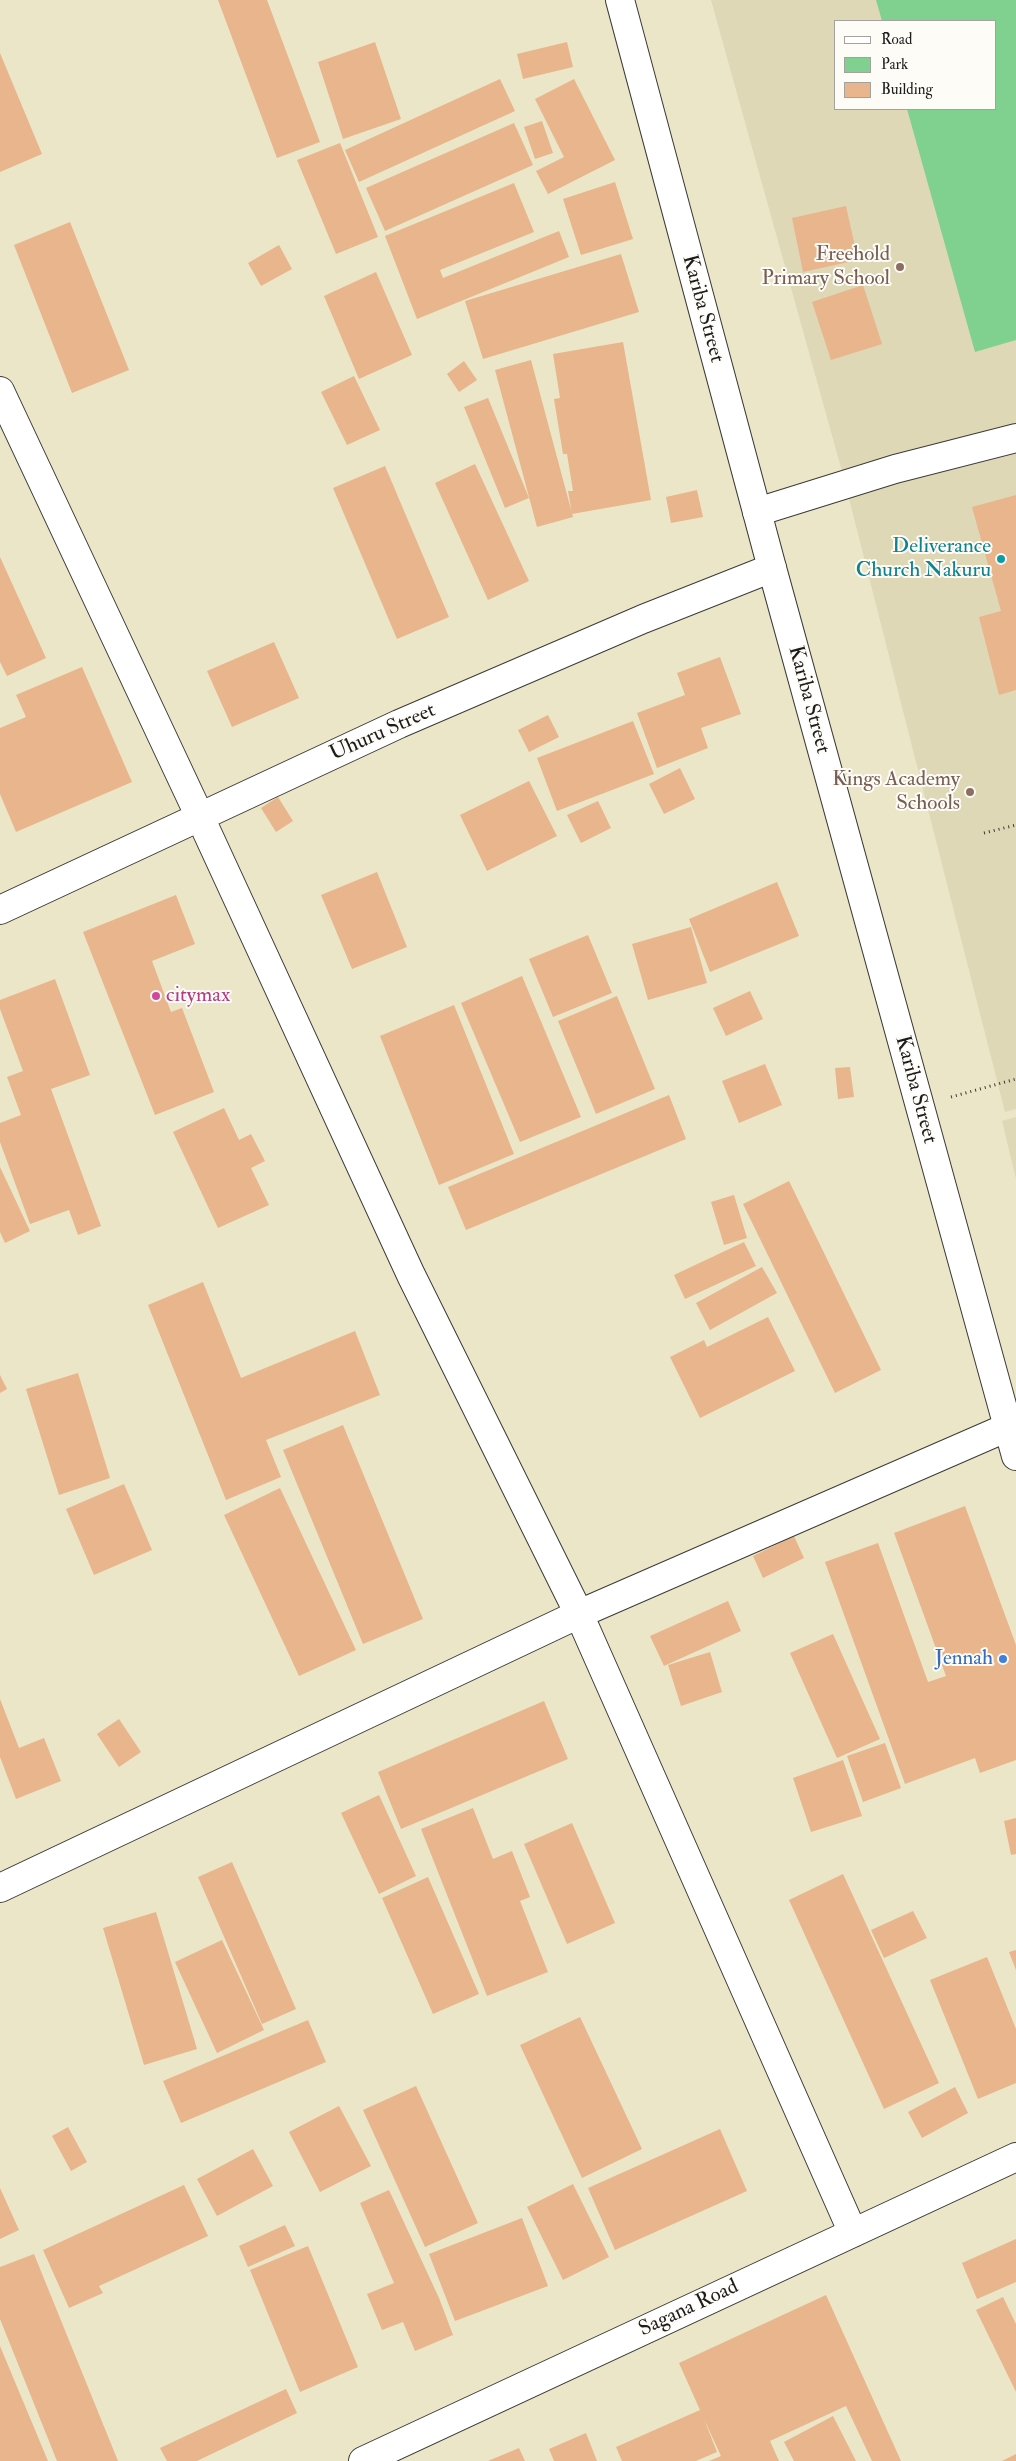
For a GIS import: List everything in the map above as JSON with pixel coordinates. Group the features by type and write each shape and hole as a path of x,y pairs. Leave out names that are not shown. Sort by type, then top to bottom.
{"street":[{"name":"Kariba Street","path":"620,0 772,568 1016,1456"},
{"path":"0,391 200,817 411,1275 578,1614 853,2233"},
{"path":"757,512 895,469 1016,438"},
{"name":"Uhuru Street","path":"0,910 399,724 643,619 772,568"},
{"path":"0,1888 578,1614 1008,1427"},
{"name":"Sagana Road","path":"363,2461 1016,2157"}],"path":[{"path":"984,833 1016,825"},
{"path":"919,1105 1016,1079"}],"shaded area":[{"name":"Freehold Primary School","path":"711,0 1016,0 1016,1109 1005,1112 843,475"},
{"path":"1016,1117 1016,1179 1002,1121"}],"green space":[{"path":"876,0 1016,0 1016,340 975,352 907,110 996,110 996,20 882,20"}],"building":[{"path":"218,0 267,0 320,142 277,158"},
{"path":"375,42 401,119 343,139 318,62"},
{"path":"567,42 573,67 523,79 517,54"},
{"path":"0,53 42,154 0,172"},
{"path":"500,79 515,111 359,182 345,150"},
{"path":"574,79 615,160 548,194 536,171 564,157 535,99"},
{"path":"542,121 553,153 535,159 524,127"},
{"path":"514,123 533,165 385,231 366,188"},
{"path":"340,143 378,237 336,254 297,160"},
{"path":"615,182 633,239 581,255 563,199"},
{"path":"514,183 534,232 440,270 443,278 559,231 569,257 417,319 385,236"},
{"path":"846,206 858,260 803,272 792,218"},
{"path":"70,222 129,370 72,393 14,245"},
{"path":"279,245 292,269 261,286 248,263"},
{"path":"621,254 639,312 483,359 465,301"},
{"path":"376,272 412,355 359,379 324,296"},
{"path":"863,285 882,344 831,360 812,302"},
{"path":"623,342 651,500 572,514 568,491 573,491 567,454 563,454 554,399 560,398 553,354"},
{"path":"531,360 573,517 537,527 495,370"},
{"path":"464,361 477,380 459,392 447,374"},
{"path":"354,376 380,430 347,445 321,392"},
{"path":"488,398 529,498 505,508 464,407"},
{"path":"475,464 529,581 488,600 435,483"},
{"path":"385,466 449,617 397,639 333,488"},
{"path":"697,490 703,517 671,523 666,497"},
{"name":"Deliverance Church Nakuru","path":"1016,495 1016,690 999,695 979,617 1001,611 972,507"},
{"path":"0,557 46,658 7,676 0,662"},
{"path":"274,642 299,698 232,727 207,671"},
{"path":"720,657 741,714 701,728 708,748 657,768 637,713 685,695 677,673"},
{"path":"82,667 132,782 16,832 0,794 0,728 26,717 16,695"},
{"path":"548,715 559,737 529,752 518,730"},
{"path":"633,721 654,774 557,811 537,758"},
{"path":"680,768 695,799 664,814 649,784"},
{"path":"529,781 557,836 487,871 460,815"},
{"path":"278,797 293,821 276,832 261,808"},
{"path":"598,801 611,828 581,843 567,815"},
{"path":"377,872 407,947 352,969 321,895"},
{"path":"777,882 799,936 710,972 689,919"},
{"path":"176,895 195,944 152,961 171,1012 182,1008 214,1092 155,1115 83,932"},
{"path":"691,927 707,983 648,1000 632,944"},
{"path":"588,935 612,993 553,1017 529,959"},
{"path":"522,976 581,1117 520,1142 461,1003"},
{"path":"55,979 90,1075 51,1089 101,1226 78,1235 69,1210 30,1224 0,1142 0,1123 21,1115 7,1077 23,1071 0,1009 0,1000"},
{"path":"750,991 763,1019 726,1036 713,1008"},
{"path":"617,996 655,1089 596,1114 558,1021"},
{"path":"454,1005 514,1154 439,1185 380,1036"},
{"path":"765,1064 782,1105 739,1123 722,1081"},
{"path":"850,1067 854,1097 838,1099 835,1068"},
{"path":"669,1095 686,1139 466,1230 448,1187"},
{"path":"224,1108 239,1140 251,1134 265,1161 251,1168 269,1205 218,1228 173,1132"},
{"path":"0,1167 30,1231 5,1243 0,1232"},
{"path":"789,1181 881,1370 835,1393 743,1204"},
{"path":"734,1195 747,1238 724,1245 711,1202"},
{"path":"744,1242 756,1266 685,1299 674,1275"},
{"path":"762,1267 777,1293 710,1330 696,1303"},
{"path":"203,1282 241,1378 355,1331 380,1395 266,1440 281,1477 226,1500 148,1305"},
{"path":"768,1317 795,1371 700,1418 670,1357 704,1340 707,1347"},
{"path":"78,1373 110,1478 59,1495 26,1389"},
{"path":"0,1375 7,1389 0,1393"},
{"path":"343,1425 423,1619 363,1644 283,1450"},
{"path":"124,1484 152,1550 94,1575 66,1509"},
{"path":"280,1488 356,1650 299,1676 224,1515"},
{"path":"965,1506 1016,1645 1016,1760 980,1773 975,1758 905,1784 825,1562 878,1543 928,1682 946,1676 894,1533"},
{"path":"794,1536 804,1558 763,1578 753,1556"},
{"path":"728,1601 741,1631 664,1666 650,1636"},
{"path":"833,1634 880,1739 837,1758 790,1653"},
{"path":"710,1652 722,1692 681,1706 668,1665"},
{"path":"0,1699 19,1748 44,1738 61,1781 16,1799 0,1757"},
{"path":"544,1701 568,1759 401,1829 378,1772"},
{"path":"119,1719 141,1752 119,1767 97,1734"},
{"path":"885,1743 901,1788 863,1802 847,1756"},
{"path":"843,1760 862,1816 811,1832 793,1778"},
{"path":"379,1795 416,1876 379,1894 341,1813"},
{"path":"473,1808 493,1859 512,1851 530,1897 520,1901 548,1972 487,1996 421,1829"},
{"path":"1016,1818 1016,1854 1011,1855 1004,1821"},
{"path":"572,1823 615,1923 567,1944 524,1844"},
{"path":"232,1862 296,2009 262,2024 198,1877"},
{"path":"843,1874 939,2083 884,2109 789,1900"},
{"path":"428,1877 479,1994 433,2014 382,1898"},
{"path":"913,1911 927,1938 884,1958 871,1930"},
{"path":"156,1912 197,2049 144,2065 103,1928"},
{"path":"222,1940 264,2030 217,2053 175,1962"},
{"path":"1016,1950 1016,1970 1009,1952"},
{"path":"987,1957 1016,2029 1016,2083 978,2099 930,1980"},
{"path":"580,2017 642,2149 582,2178 520,2045"},
{"path":"308,2020 326,2062 181,2123 163,2081"},
{"path":"416,2086 478,2223 425,2247 363,2110"},
{"path":"955,2087 968,2113 922,2138 908,2112"},
{"path":"339,2106 371,2166 320,2192 289,2132"},
{"path":"68,2127 87,2162 71,2171 52,2136"},
{"path":"720,2129 747,2191 615,2250 588,2188"},
{"path":"253,2149 273,2186 217,2216 197,2179"},
{"path":"573,2184 609,2257 563,2280 527,2207"},
{"path":"184,2185 208,2236 99,2286 103,2293 69,2308 43,2250"},
{"path":"0,2188 19,2230 0,2239"},
{"path":"389,2190 439,2298 453,2335 415,2351 403,2322 382,2330 367,2294 394,2283 360,2203"},
{"path":"522,2218 548,2286 455,2321 429,2254"},
{"path":"285,2225 295,2246 248,2267 239,2246"},
{"path":"1016,2239 1016,2282 977,2299 962,2263"},
{"path":"308,2246 358,2367 300,2392 250,2270"},
{"path":"34,2254 118,2461 57,2461 0,2319 0,2267"},
{"path":"826,2295 901,2461 872,2461 846,2406 770,2441 779,2461 709,2461 721,2456 704,2419 717,2452 696,2461 622,2461 616,2447 700,2410 679,2363"},
{"path":"1003,2297 1016,2324 1016,2392 976,2310"},
{"path":"0,2346 48,2461 0,2461"},
{"path":"286,2389 297,2413 197,2461 167,2461 160,2448"},
{"path":"833,2416 856,2461 794,2461 784,2442"},
{"path":"586,2433 597,2461 554,2461 549,2449"},
{"path":"519,2448 525,2461 488,2461"},
{"path":"1016,2454 1016,2461 1002,2461"}],"place":[{"name":"Freehold Primary School","path":"900,267"},
{"name":"Deliverance Church Nakuru","path":"1001,559"},
{"name":"Kings Academy Schools","path":"970,792"},
{"name":"citymax","path":"156,996"},
{"name":"Jennah","path":"1003,1659"}]}
